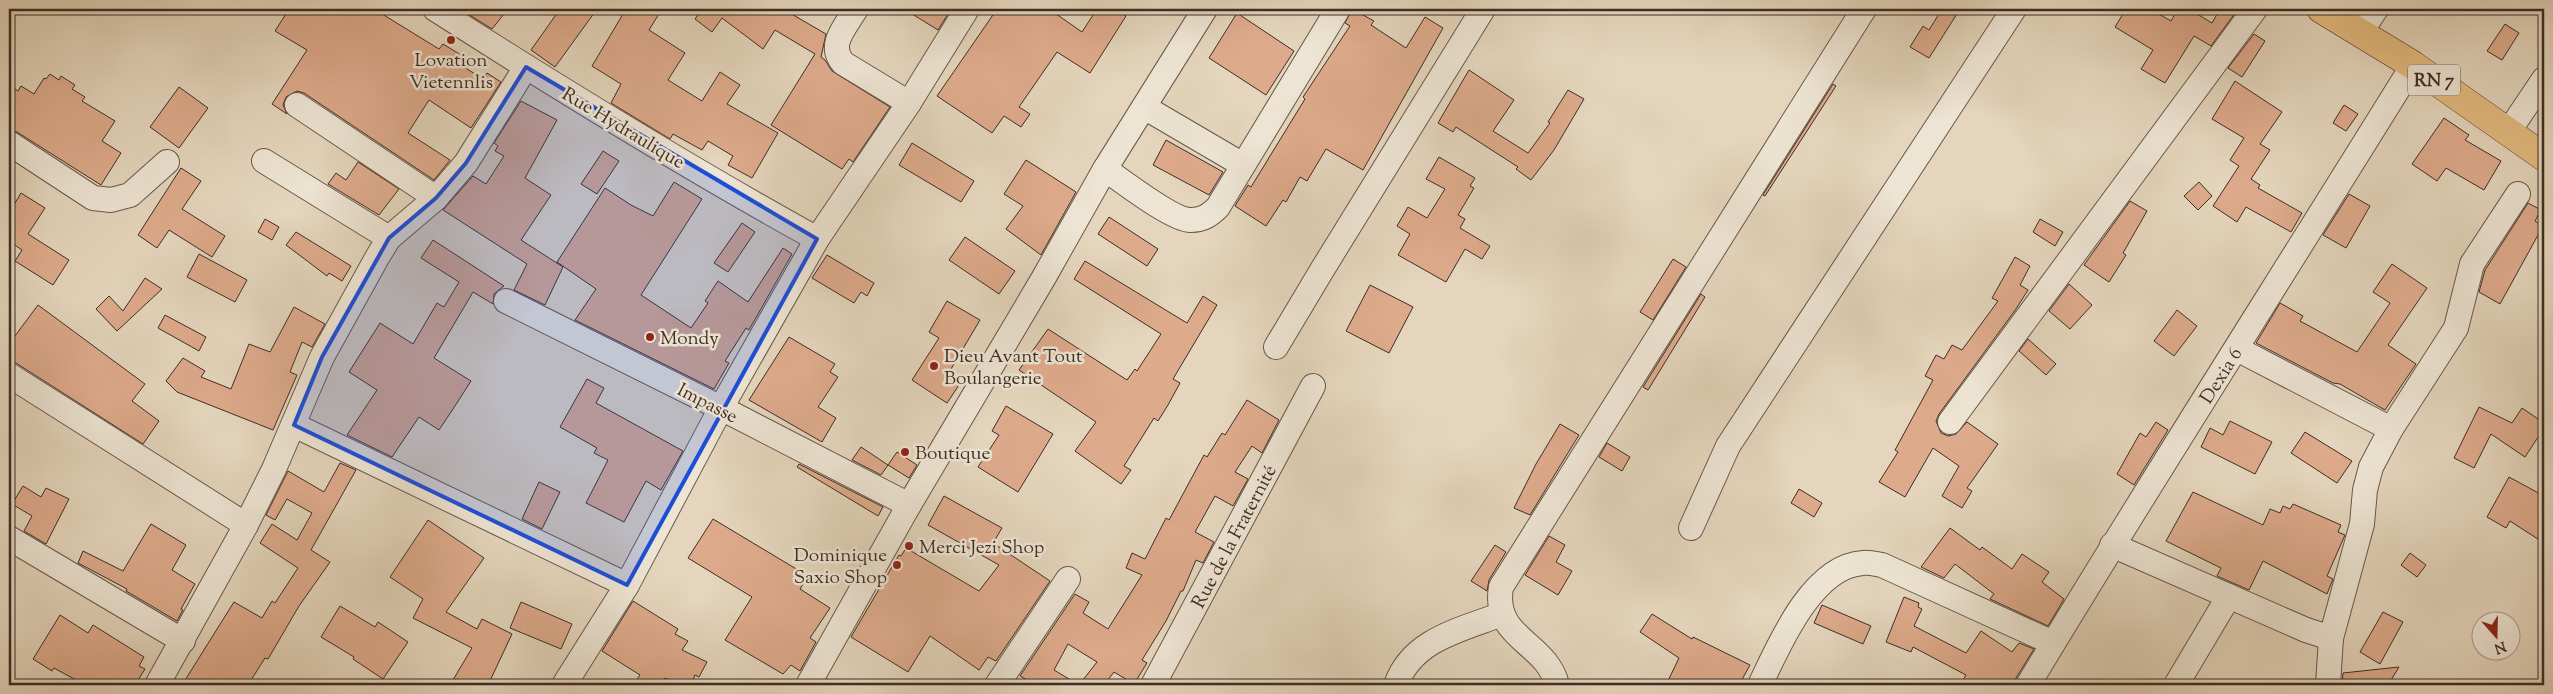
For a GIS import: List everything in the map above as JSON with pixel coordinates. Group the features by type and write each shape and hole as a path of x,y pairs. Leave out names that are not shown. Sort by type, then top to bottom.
{"main road":[{"name":"RN 7","path":"2321,9 2413,66 2544,157"}],"street":[{"name":"Rue Hydraulique","path":"435,9 721,186 817,239"},
{"path":"856,9 836,43 838,57 844,64 910,103"},
{"path":"564,685 627,585 721,408 817,239 910,103 967,9"},
{"path":"808,685 908,505 1043,279 1105,169 1205,9"},
{"path":"1105,169 1180,219 1190,221 1201,219 1218,207 1338,9"},
{"path":"1276,348 1483,9"},
{"path":"1557,685 1553,671 1547,662 1508,626 1502,614 1499,601 1502,587 1864,9"},
{"path":"1691,528 1728,446 2014,9"},
{"path":"1950,422 2255,9"},
{"path":"2360,33 2376,9"},
{"name":"Dexia 6","path":"2028,685 2112,545 2237,349 2413,66"},
{"path":"157,685 246,525 294,425 322,358 389,238 436,198 466,163 526,67"},
{"path":"2509,131 2544,79"},
{"path":"297,105 436,198"},
{"path":"1144,107 1243,165"},
{"path":"9,143 93,198 111,200 130,195 167,162"},
{"path":"264,161 389,238"},
{"path":"2328,685 2332,638 2362,524 2365,490 2371,467 2391,430 2456,328 2472,264 2518,194"},
{"name":"Impasse","path":"506,301 721,408 908,505"},
{"path":"2237,349 2391,430"},
{"path":"9,375 246,525"},
{"name":"Rue de la Fraternité","path":"1153,685 1313,386"},
{"path":"294,425 627,585"},
{"path":"9,538 183,641"},
{"path":"2112,545 2306,630 2332,638"},
{"path":"1760,685 1804,605 1822,582 1837,572 1864,563 1882,565 2053,643"},
{"path":"997,685 1068,578"},
{"path":"2176,685 2229,596"},
{"path":"1396,685 1414,656 1425,645 1438,637 1502,614"}],"highlighted area":[{"path":"526,67 817,239 627,585 294,425 322,357 389,238 436,198 466,163"}],"building":[{"path":"289,9 374,9 439,49 443,44 461,55 456,62 483,79 487,73 501,82 471,128 429,100 408,133 450,160 434,180 304,93 297,91 286,97 283,105 287,114 272,104 307,50 275,31"},
{"path":"460,9 508,9 492,29"},
{"path":"560,9 597,9 555,67 531,50"},
{"path":"626,9 662,9 649,30 685,53 668,80 702,101 720,72 740,85 727,104 778,133 752,178 728,165 733,156 708,141 702,150 673,134 670,139 611,103 621,84 592,66"},
{"path":"702,9 783,9 826,34 821,57 832,71 890,107 853,162 849,159 842,169 771,125 815,54 775,30 763,49 722,18 712,32 695,19"},
{"path":"904,9 951,9 938,30"},
{"path":"997,9 1049,9 1082,32 1097,9 1115,9 1126,16 1090,73 1057,52 1019,107 1030,114 1021,127 1004,116 992,133 937,96"},
{"path":"1352,9 1374,21 1371,25 1406,48 1425,17 1443,28 1363,170 1326,149 1307,181 1300,177 1286,202 1283,200 1266,226 1235,206 1248,185 1251,187 1305,99 1303,97 1350,26 1345,23"},
{"path":"1942,9 1960,9 1929,58 1910,47 1923,26 1929,30"},
{"path":"2126,9 2150,9 2171,21 2178,9 2189,9 2212,23 2220,9 2238,9 2211,46 2194,36 2165,83 2141,69 2153,50 2115,27"},
{"path":"1237,13 1294,51 1266,95 1209,58"},
{"path":"2505,24 2519,33 2502,60 2487,51"},
{"path":"2254,34 2265,41 2242,77 2228,68"},
{"path":"1469,70 1514,100 1493,131 1528,153 1550,123 1548,122 1568,90 1584,99 1554,150 1531,180 1516,169 1518,167 1456,127 1453,132 1438,123"},
{"path":"50,74 59,80 61,76 75,85 72,89 85,97 82,101 115,121 102,141 121,153 101,185 17,132 9,129 9,85 18,91 21,86 34,94 44,78 46,79"},
{"path":"2235,81 2282,112 2260,144 2270,150 2251,179 2260,185 2258,188 2302,213 2291,232 2246,207 2237,222 2213,206 2239,166 2230,160 2244,138 2212,119"},
{"path":"1833,84 1836,86 1765,196 1763,195"},
{"path":"179,87 208,108 179,148 150,127"},
{"path":"521,101 557,120 525,178 551,195 521,240 563,267 545,305 514,290 527,264 443,210 473,176 486,184 504,156 495,151 498,146 494,143"},
{"path":"2344,105 2358,114 2346,131 2333,123"},
{"path":"2444,118 2469,135 2465,140 2501,161 2484,190 2446,168 2437,181 2412,164"},
{"path":"1166,140 1223,172 1209,195 1153,165"},
{"path":"912,143 974,181 961,202 899,165"},
{"path":"603,151 619,161 597,194 581,184"},
{"path":"1439,157 1475,178 1470,186 1474,188 1458,215 1465,219 1460,228 1490,246 1482,259 1465,249 1446,282 1398,255 1410,234 1397,226 1408,207 1427,218 1445,189 1426,179"},
{"path":"1026,160 1076,192 1041,255 1006,229 1023,206 1004,194"},
{"path":"358,162 399,189 379,215 328,184 336,173 346,180"},
{"path":"181,168 201,181 182,209 225,236 212,257 169,230 157,248 138,235"},
{"path":"674,182 702,199 641,295 691,328 708,303 705,301 718,281 748,302 783,248 792,254 749,330 746,328 725,361 729,363 714,389 575,320 596,289 557,262 605,188 631,205 653,216"},
{"path":"2199,182 2212,196 2198,210 2184,196"},
{"path":"21,193 45,208 28,234 69,260 53,285 15,261 22,250 9,241 15,230 9,226 9,213"},
{"path":"2349,194 2370,206 2346,248 2323,235"},
{"path":"2130,201 2147,211 2123,253 2126,255 2109,282 2084,265"},
{"path":"2528,203 2541,210 2535,221 2543,226 2500,304 2479,292 2485,270"},
{"path":"1109,217 1158,249 1147,266 1098,234"},
{"path":"265,219 279,227 272,240 258,232"},
{"path":"2040,219 2063,232 2055,246 2033,232"},
{"path":"742,223 755,232 728,272 714,263"},
{"path":"296,232 351,266 342,281 329,273 327,276 286,245"},
{"path":"965,237 1015,271 999,294 949,260"},
{"path":"433,240 504,286 494,294 493,304 473,292 434,358 471,381 453,409 439,430 419,417 392,457 347,435 377,390 349,372 380,323 413,344 437,303 444,307 459,282 421,258"},
{"path":"199,254 247,280 235,302 187,277"},
{"path":"827,255 874,283 867,296 861,292 854,303 812,278"},
{"path":"2015,257 2030,266 2020,285 2028,290 1939,414 1936,421 1941,433 1948,436 1956,434 1967,422 1998,444 1967,488 1972,491 1962,508 1942,496 1959,466 1933,448 1905,497 1879,482 1898,452 1895,450 1933,380 1925,376 1936,355 1944,359 1952,345 1962,350 1998,301 1992,298"},
{"path":"1673,259 1686,267 1653,320 1640,312"},
{"path":"1085,261 1187,323 1203,296 1217,305 1173,379 1180,383 1168,405 1158,421 1154,418 1124,466 1131,470 1121,484 1075,451 1096,422 1019,370 1048,329 1127,380 1135,369 1137,371 1161,334 1074,279"},
{"path":"2392,264 2427,288 2388,345 2416,364 2385,410 2340,384 2333,383 2256,343 2280,303 2303,316 2300,321 2357,352 2390,303 2373,292"},
{"path":"145,278 162,289 117,331 96,309 109,296 123,311"},
{"path":"2069,284 2092,305 2070,329 2049,311"},
{"path":"1370,285 1413,307 1389,353 1346,331"},
{"path":"1701,294 1705,297 1648,390 1643,387"},
{"path":"947,301 980,320 948,374 961,382 947,403 912,380 939,338 929,332"},
{"path":"38,305 145,384 132,401 159,421 143,444 16,363 9,361 9,344"},
{"path":"294,307 325,324 312,347 302,342 290,372 297,375 273,430 177,392 166,381 183,358 205,371 201,377 231,389 249,344 270,352"},
{"path":"2177,310 2197,326 2174,356 2154,341"},
{"path":"165,315 206,337 199,351 158,328"},
{"path":"789,337 835,364 830,372 838,377 818,407 836,418 822,442 749,400"},
{"path":"2028,339 2056,364 2046,375 2019,351"},
{"path":"587,379 604,388 596,403 683,451 661,490 646,481 624,522 586,503 608,460 594,453 597,448 560,427"},
{"path":"1247,400 1279,420 1262,453 1252,446 1235,472 1248,479 1233,506 1215,496 1195,532 1214,542 1203,563 1196,560 1183,591 1181,591 1166,621 1142,660 1147,663 1134,684 1114,672 1104,685 1079,685 1036,685 1020,676 1075,594 1089,602 1083,613 1108,629 1142,575 1126,568 1132,553 1145,559 1166,518 1169,520 1204,455 1207,457 1222,433 1225,435","holes":["1068,644 1097,662 1079,685 1054,670"]},
{"path":"1006,406 1053,434 1018,492 978,467 999,435 992,431"},
{"path":"2479,407 2512,423 2522,408 2544,423 2544,428 2525,457 2491,434 2474,468 2454,458"},
{"path":"2230,421 2272,442 2255,474 2201,447 2210,428 2223,435"},
{"path":"2156,422 2168,430 2134,485 2117,474 2140,433 2146,437"},
{"path":"1560,424 1579,435 1530,515 1514,508 1536,464"},
{"path":"2305,432 2352,461 2337,483 2291,453"},
{"path":"1607,443 1630,457 1622,471 1599,457"},
{"path":"861,447 888,465 881,475 852,460"},
{"path":"897,452 917,465 909,478 888,465"},
{"path":"340,463 356,470 311,550 330,562 299,606 268,659 265,658 248,685 182,685 234,602 262,618 272,601 275,603 298,568 260,543 272,524 297,540 312,513 287,499 275,520 266,515 288,471 324,492"},
{"path":"799,464 883,507 878,516 797,467"},
{"path":"2509,477 2544,496 2544,543 2510,521 2506,528 2487,517"},
{"path":"539,482 560,492 542,529 522,519"},
{"path":"23,486 41,497 46,488 69,499 46,544 24,531 32,516 12,504"},
{"path":"1799,489 1822,503 1814,517 1791,503"},
{"path":"2193,492 2263,525 2270,509 2280,513 2283,506 2290,509 2293,504 2341,525 2338,532 2345,535 2327,576 2333,579 2327,594 2263,561 2249,590 2217,576 2221,568 2166,541"},
{"path":"944,496 1002,528 993,543 1050,581 996,661 988,657 979,670 930,636 908,672 851,637 899,555 901,556 906,548 979,591 999,565 928,525"},
{"path":"713,519 808,576 800,589 830,608 810,638 816,642 800,671 791,665 783,674 725,640 752,597 688,558"},
{"path":"428,520 484,558 446,612 477,629 482,619 512,634 488,685 450,685 472,648 413,618 423,599 390,577"},
{"path":"151,524 186,545 172,570 195,584 181,609 183,610 177,621 126,591 127,589 78,563 83,551 123,571"},
{"path":"1950,528 1980,550 1982,547 2012,569 2022,554 2049,572 2042,582 2064,599 2048,626 1990,599 1994,594 1955,564 1944,578 1921,567"},
{"path":"1549,536 1565,545 1556,562 1572,571 1558,595 1525,575"},
{"path":"1495,545 1506,552 1489,580 1487,591 1471,581"},
{"path":"2410,553 2426,565 2417,577 2401,565"},
{"path":"1904,597 1919,603 1918,607 1922,609 1914,626 1966,653 1981,631 2012,652 2019,643 2034,649 2016,678 2014,685 1960,685 1966,675 1913,647 1911,652 1886,642"},
{"path":"633,601 678,629 675,634 688,641 682,650 707,662 699,677 695,675 691,685 681,685 665,678 660,685 633,685 640,675 602,651"},
{"path":"521,602 572,624 561,649 510,628"},
{"path":"1822,605 1871,626 1863,644 1814,623"},
{"path":"340,606 375,627 378,622 408,642 383,679 353,659 354,657 321,637"},
{"path":"2383,612 2403,622 2380,664 2360,652"},
{"path":"1652,614 1692,639 1693,637 1750,665 1739,685 1666,685 1679,658 1640,632"},
{"path":"60,615 88,633 93,625 144,657 139,666 145,669 135,685 85,685 54,668 52,671 33,659"},
{"path":"2399,667 2388,685 2342,685 2343,673"}],"place":[{"name":"Lovation Vietennlis","path":"451,40"},
{"name":"Mondy","path":"650,337"},
{"name":"Dieu Avant Tout Boulangerie","path":"934,366"},
{"name":"Boutique","path":"905,452"},
{"name":"Merci Jezi Shop","path":"909,546"},
{"name":"Dominique Saxio Shop","path":"897,565"}]}
